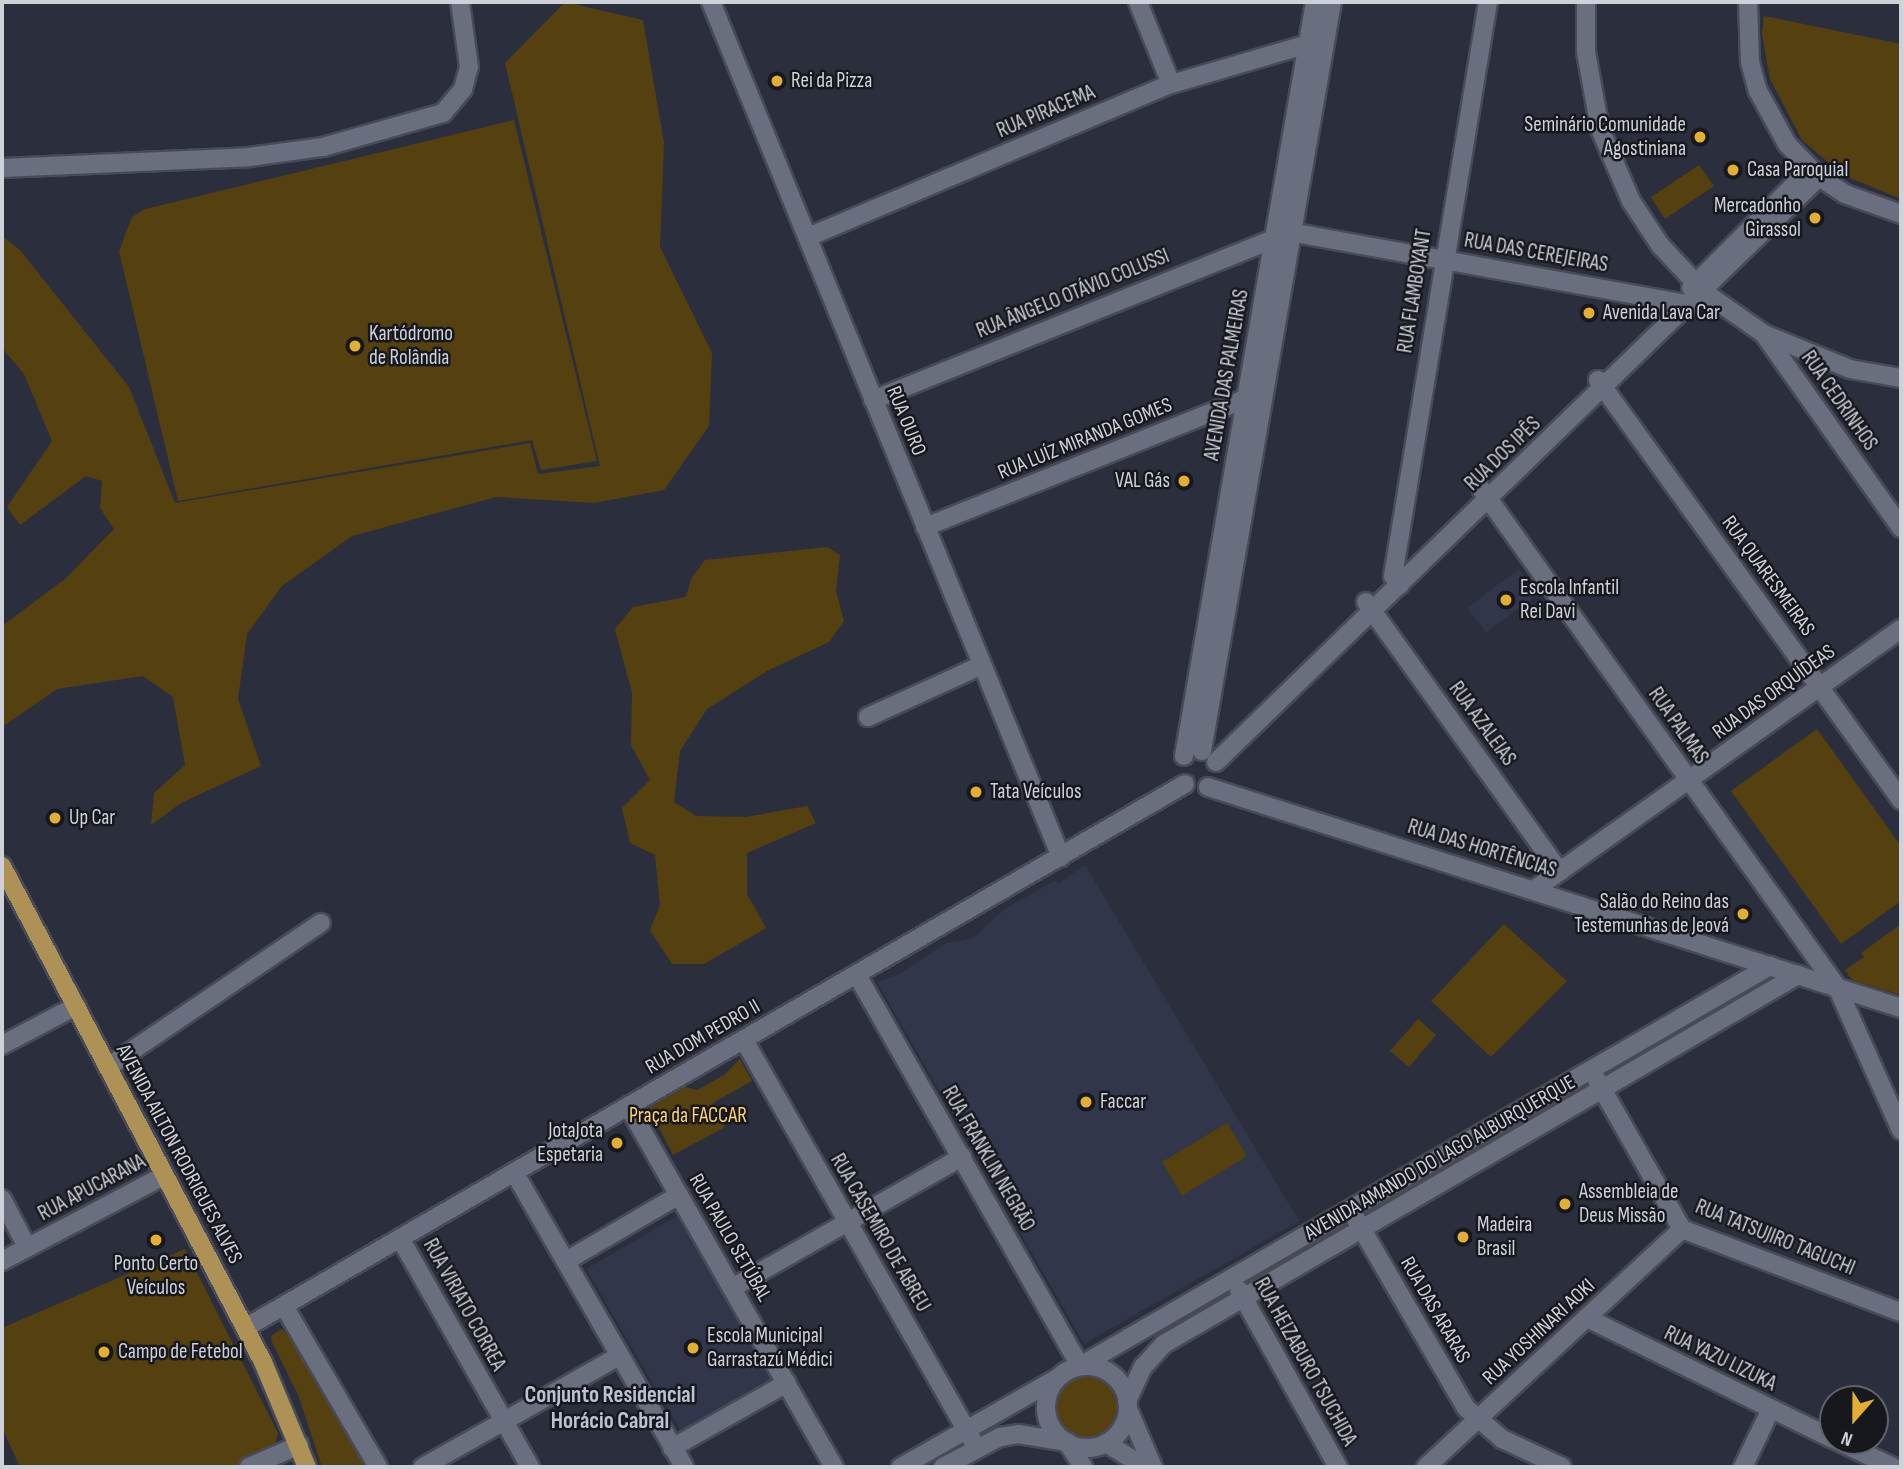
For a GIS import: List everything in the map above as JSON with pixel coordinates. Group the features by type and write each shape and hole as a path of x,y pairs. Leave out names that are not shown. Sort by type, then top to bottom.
{"main road":[{"name":"AVENIDA AILTON RODRIGUES ALVES","path":"2,866 245,1328 307,1467"}],"street":[{"path":"2,168 250,157 323,147 443,113 463,89 469,67 460,2"},
{"name":"RUA OURO","path":"711,2 1060,857"},
{"path":"1138,2 1171,84"},
{"name":"AVENIDA DAS PALMEIRAS","path":"1203,756 1254,396 1282,234 1315,2"},
{"name":"AVENIDA DAS PALMEIRAS","path":"1282,234 1332,2"},
{"name":"RUA FLAMBOYANT","path":"1397,581 1442,259 1488,2"},
{"path":"1586,2 1589,78 1608,154 1644,224 1692,295 1764,334 1850,369 1901,378"},
{"path":"1745,2 1750,62 1758,91 1781,136 1815,173 1872,206 1901,214"},
{"name":"RUA PIRACEMA","path":"808,237 1171,84 1308,44"},
{"name":"RUA DOS IPÊS","path":"1203,756 1397,581 1815,173"},
{"name":"RUA DAS CEREJEIRAS","path":"1282,234 1692,295"},
{"name":"RUA ÂNGELO OTÁVIO COLUSSI","path":"873,400 1282,234"},
{"name":"RUA CEDRINHOS","path":"1764,334 1901,528"},
{"name":"RUA QUARESMEIRAS","path":"1601,383 1901,800"},
{"name":"RUA LUÍZ MIRANDA GOMES","path":"925,527 1254,396"},
{"name":"RUA PALMAS","path":"1485,495 1838,987 1901,1130"},
{"name":"RUA AZALEIAS","path":"1369,607 1560,872"},
{"name":"RUA DAS ORQUÍDEAS","path":"1535,889 1901,629"},
{"path":"868,716 982,665"},
{"path":"1185,784 1178,771 1203,756 1218,775 1208,787"},
{"name":"RUA DOM PEDRO II","path":"245,1328 1185,784"},
{"name":"RUA DAS HORTÊNCIAS","path":"1185,784 1196,790 1208,787 1535,889 1901,1008"},
{"path":"108,1067 320,923"},
{"name":"AVENIDA AMANDO DO LAGO ALBURQUERQUE","path":"1080,1366 1770,966"},
{"name":"RUA FRANKLIN NEGRÃO","path":"857,975 1080,1366"},
{"name":"AVENIDA AMANDO DO LAGO ALBURQUERQUE","path":"1128,1405 1143,1367 1164,1344 1798,975"},
{"path":"2,1045 76,1006"},
{"name":"RUA CASEMIRO DE ABREU","path":"744,1040 977,1448"},
{"name":"RUA TATSUJIRO TAGUCHI","path":"1592,1071 1682,1229 1901,1312"},
{"name":"RUA PAULO SETÚBAL","path":"628,1106 834,1467"},
{"path":"733,1288 962,1157"},
{"path":"514,1172 684,1467"},
{"name":"RUA APUCARANA","path":"2,1261 165,1175"},
{"path":"566,1261 679,1195"},
{"path":"2,1199 27,1247"},
{"name":"RUA DAS ARARAS","path":"1351,1209 1477,1421 1502,1439 1562,1467"},
{"name":"RUA YOSHINARI AOKI","path":"1426,1467 1682,1229"},
{"name":"RUA VIRIATO CORREA","path":"401,1238 530,1467"},
{"name":"RUA HEIZABURO TSUCHIDA","path":"1232,1278 1338,1467"},
{"path":"284,1306 378,1467"},
{"name":"RUA YAZU LIZUKA","path":"1587,1318 1819,1432"},
{"path":"423,1467 619,1356"},
{"path":"901,1467 1080,1366 1112,1375 1128,1405 1153,1467"},
{"path":"1059,1378 1049,1391 1046,1408 1050,1424 1067,1442 1083,1467"},
{"path":"673,1448 787,1383"},
{"path":"943,1467 977,1448 1018,1434 1067,1442 1082,1448 1106,1443 1124,1425 1128,1405"},
{"path":"1743,1467 1770,1409"},
{"path":"1106,1443 1114,1467"},
{"path":"1106,1443 1145,1467"},
{"path":"249,1467 299,1445"},
{"name":"RUA YAZU LIZUKA","path":"1868,1455 1894,1467"}],"shaded area":[{"path":"1519,569 1537,595 1486,632 1467,608"},
{"name":"Faccar","path":"1085,865 1299,1221 1084,1344 877,982 898,975 946,943 974,938 1003,910 1054,881 1059,883"},
{"name":"Escola Municipal Garrastazú Médici","path":"677,1216 773,1380 682,1433 586,1269"}],"green space":[{"path":"565,2 643,20 664,143 660,247 712,353 709,426 664,490 594,503 496,497 352,536 282,586 247,634 238,699 261,766 181,803 151,825 154,793 185,765 173,697 143,676 57,689 2,727 2,626 65,579 114,529 100,508 102,481 86,476 20,525 7,507 52,441 24,374 2,348 2,236 20,250 129,387 175,503 530,443 538,474 600,466 505,63"},
{"path":"1764,16 1901,44 1901,199 1843,175 1802,140 1770,79 1762,34"},
{"name":"Kartódromo de Rolândia","path":"514,120 597,461 541,470 532,440 178,501 119,251 132,217 145,209"},
{"path":"1699,165 1714,186 1665,219 1651,197"},
{"path":"827,547 840,555 836,591 844,621 829,642 767,671 707,709 680,751 674,802 696,816 746,817 807,806 816,823 747,853 747,894 766,928 704,964 672,964 650,930 660,905 655,855 630,843 622,808 650,780 631,745 632,693 615,629 633,607 686,597 691,579 705,560"},
{"path":"1817,729 1901,846 1901,901 1841,944 1731,791"},
{"path":"1504,924 1567,981 1491,1057 1431,1001"},
{"path":"1901,924 1901,995 1852,980 1845,970 1864,957 1861,953"},
{"path":"1418,1019 1436,1035 1409,1067 1390,1051"},
{"name":"Praça da FACCAR","path":"740,1059 752,1081 713,1103 725,1127 673,1155 649,1108 685,1087 697,1090 724,1075"},
{"path":"1227,1123 1247,1156 1182,1196 1162,1162"},
{"path":"185,1249 278,1433 275,1446 236,1467 20,1467 2,1428 2,1328"},
{"path":"282,1329 292,1340 366,1467 322,1467 298,1395 272,1342 271,1336"},
{"path":"1087,1377 1104,1382 1112,1390 1117,1407 1112,1424 1104,1432 1087,1437 1070,1432 1062,1424 1057,1407 1062,1390 1070,1382"}],"place":[{"name":"Rei da Pizza","path":"777,81"},
{"name":"Seminário Comunidade Agostiniana","path":"1700,137"},
{"name":"Casa Paroquial","path":"1733,170"},
{"name":"Mercadonho Girassol","path":"1815,218"},
{"name":"Avenida Lava Car","path":"1589,313"},
{"name":"Kartódromo de Rolândia","path":"355,346"},
{"name":"VAL Gás","path":"1184,481"},
{"name":"Escola Infantil Rei Davi","path":"1506,600"},
{"name":"Tata Veículos","path":"976,792"},
{"name":"Up Car","path":"55,818"},
{"name":"Salão do Reino das Testemunhas de Jeová","path":"1743,914"},
{"name":"Faccar","path":"1086,1102"},
{"name":"JotaJota Espetaria","path":"617,1143"},
{"name":"Assembleia de Deus Missão","path":"1565,1204"},
{"name":"Madeira Brasil","path":"1463,1237"},
{"name":"Ponto Certo Veículos","path":"156,1240"},
{"name":"Escola Municipal Garrastazú Médici","path":"693,1348"},
{"name":"Campo de Fetebol","path":"104,1352"}],"district":[{"name":"Conjunto Residencial Horácio Cabral","path":"610,1408"}]}
